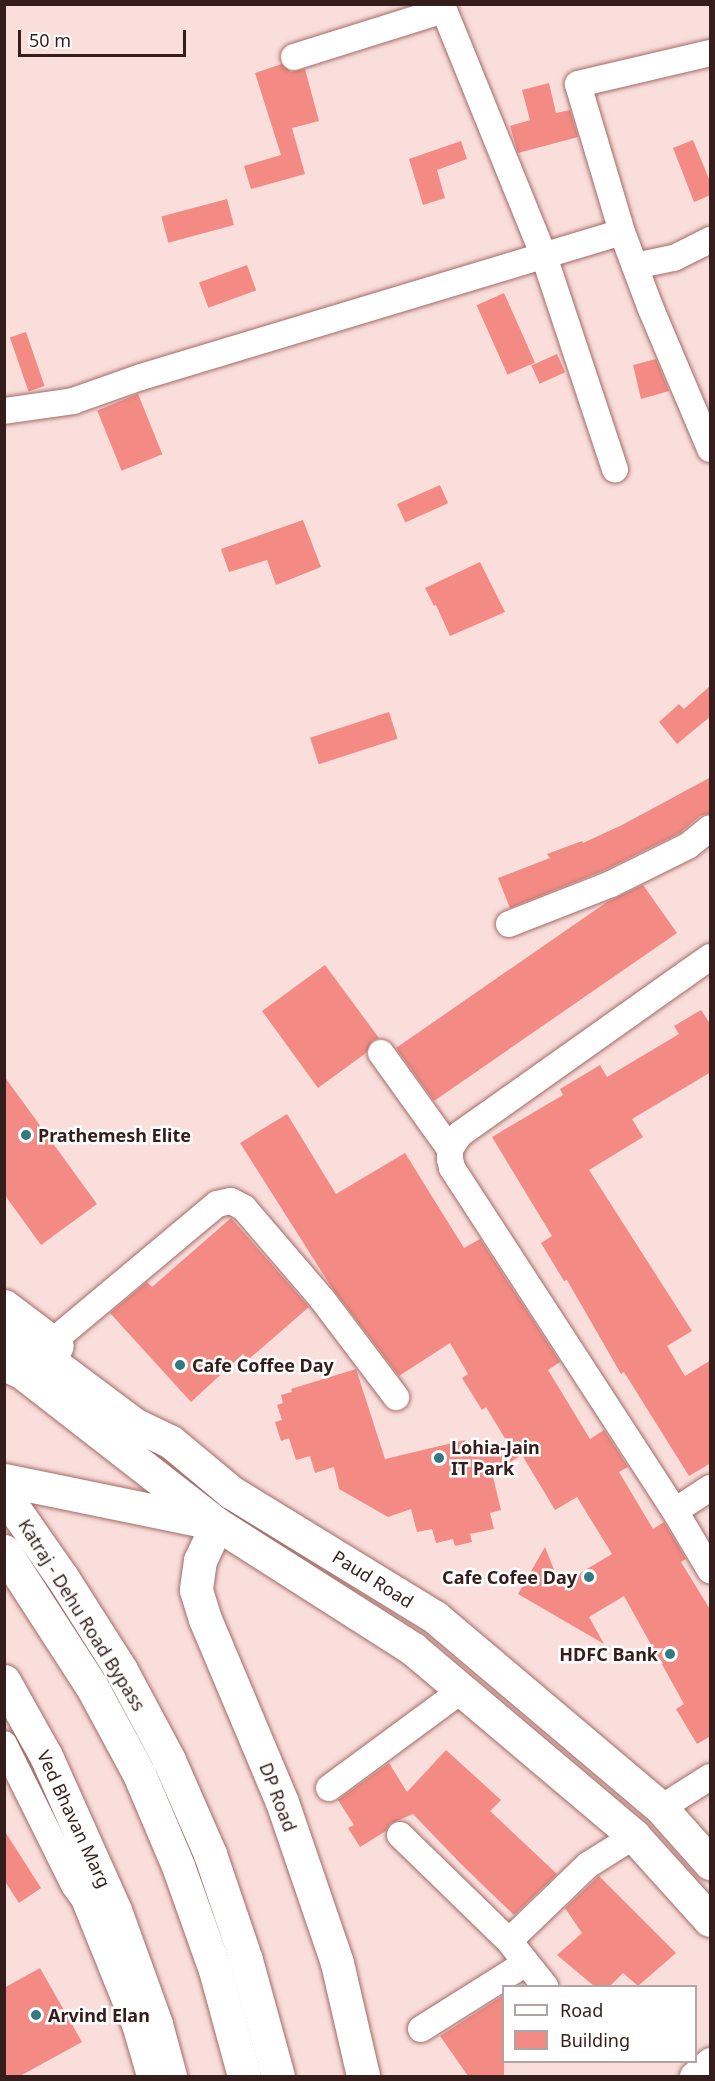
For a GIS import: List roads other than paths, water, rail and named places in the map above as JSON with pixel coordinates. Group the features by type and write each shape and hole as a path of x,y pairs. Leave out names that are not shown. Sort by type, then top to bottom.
{"main road":[{"path":"4,1306 52,1342 171,1442"},
{"name":"Paud Road","path":"4,1336 39,1353 134,1424 171,1442 231,1492 435,1617 661,1808 711,1863"},
{"name":"Paud Road","path":"4,1364 23,1373 217,1524 413,1649 634,1836 711,1920"},
{"name":"Paud Road","path":"7,1492 217,1524"},
{"name":"Katraj - Dehu Road Bypass","path":"7,1492 121,1670 169,1760 210,1854 243,1950 278,2076"},
{"name":"DP Road","path":"217,1524 200,1560 196,1590 205,1619 282,1803 337,1963 363,2076"},
{"name":"Katraj - Dehu Road Bypass","path":"4,1551 92,1687 139,1774 178,1866 207,1949 244,2076"},
{"name":"Ved Bhavan Marg","path":"4,1681 46,1756 88,1845 122,1963"},
{"path":"634,1836 661,1808"},
{"path":"122,1963 170,2076"}],"street":[{"path":"294,57 448,7 544,256 615,470"},
{"path":"711,52 578,84 622,232 711,449"},
{"path":"4,411 73,401 141,377 622,232"},
{"path":"635,266 674,258 711,240"},
{"path":"509,924 611,884 688,846 711,828"},
{"path":"450,1149 460,1134 711,957"},
{"path":"381,1053 450,1149 452,1168 711,1570"},
{"path":"52,1342 218,1204 231,1201 244,1208 322,1299 396,1397"},
{"path":"675,1511 711,1488"},
{"path":"329,1788 462,1690"},
{"path":"4,1744 74,1885 122,1963"},
{"path":"661,1808 711,1777"},
{"path":"400,1835 509,1941 544,1985"},
{"path":"509,1941 588,1865 634,1836"},
{"path":"421,2029 526,1962"},
{"name":"Ved Bhavan Marg","path":"122,1963 136,2028 150,2076"},
{"path":"693,2076 711,2061"}],"place":[{"name":"Prathemesh Elite","path":"26,1135"},
{"name":"Cafe Coffee Day","path":"180,1365"},
{"name":"Lohia-Jain IT Park","path":"439,1458"},
{"name":"Cafe Cofee Day","path":"589,1577"},
{"name":"HDFC Bank","path":"670,1654"},
{"name":"Arvind Elan","path":"36,2015"}]}
